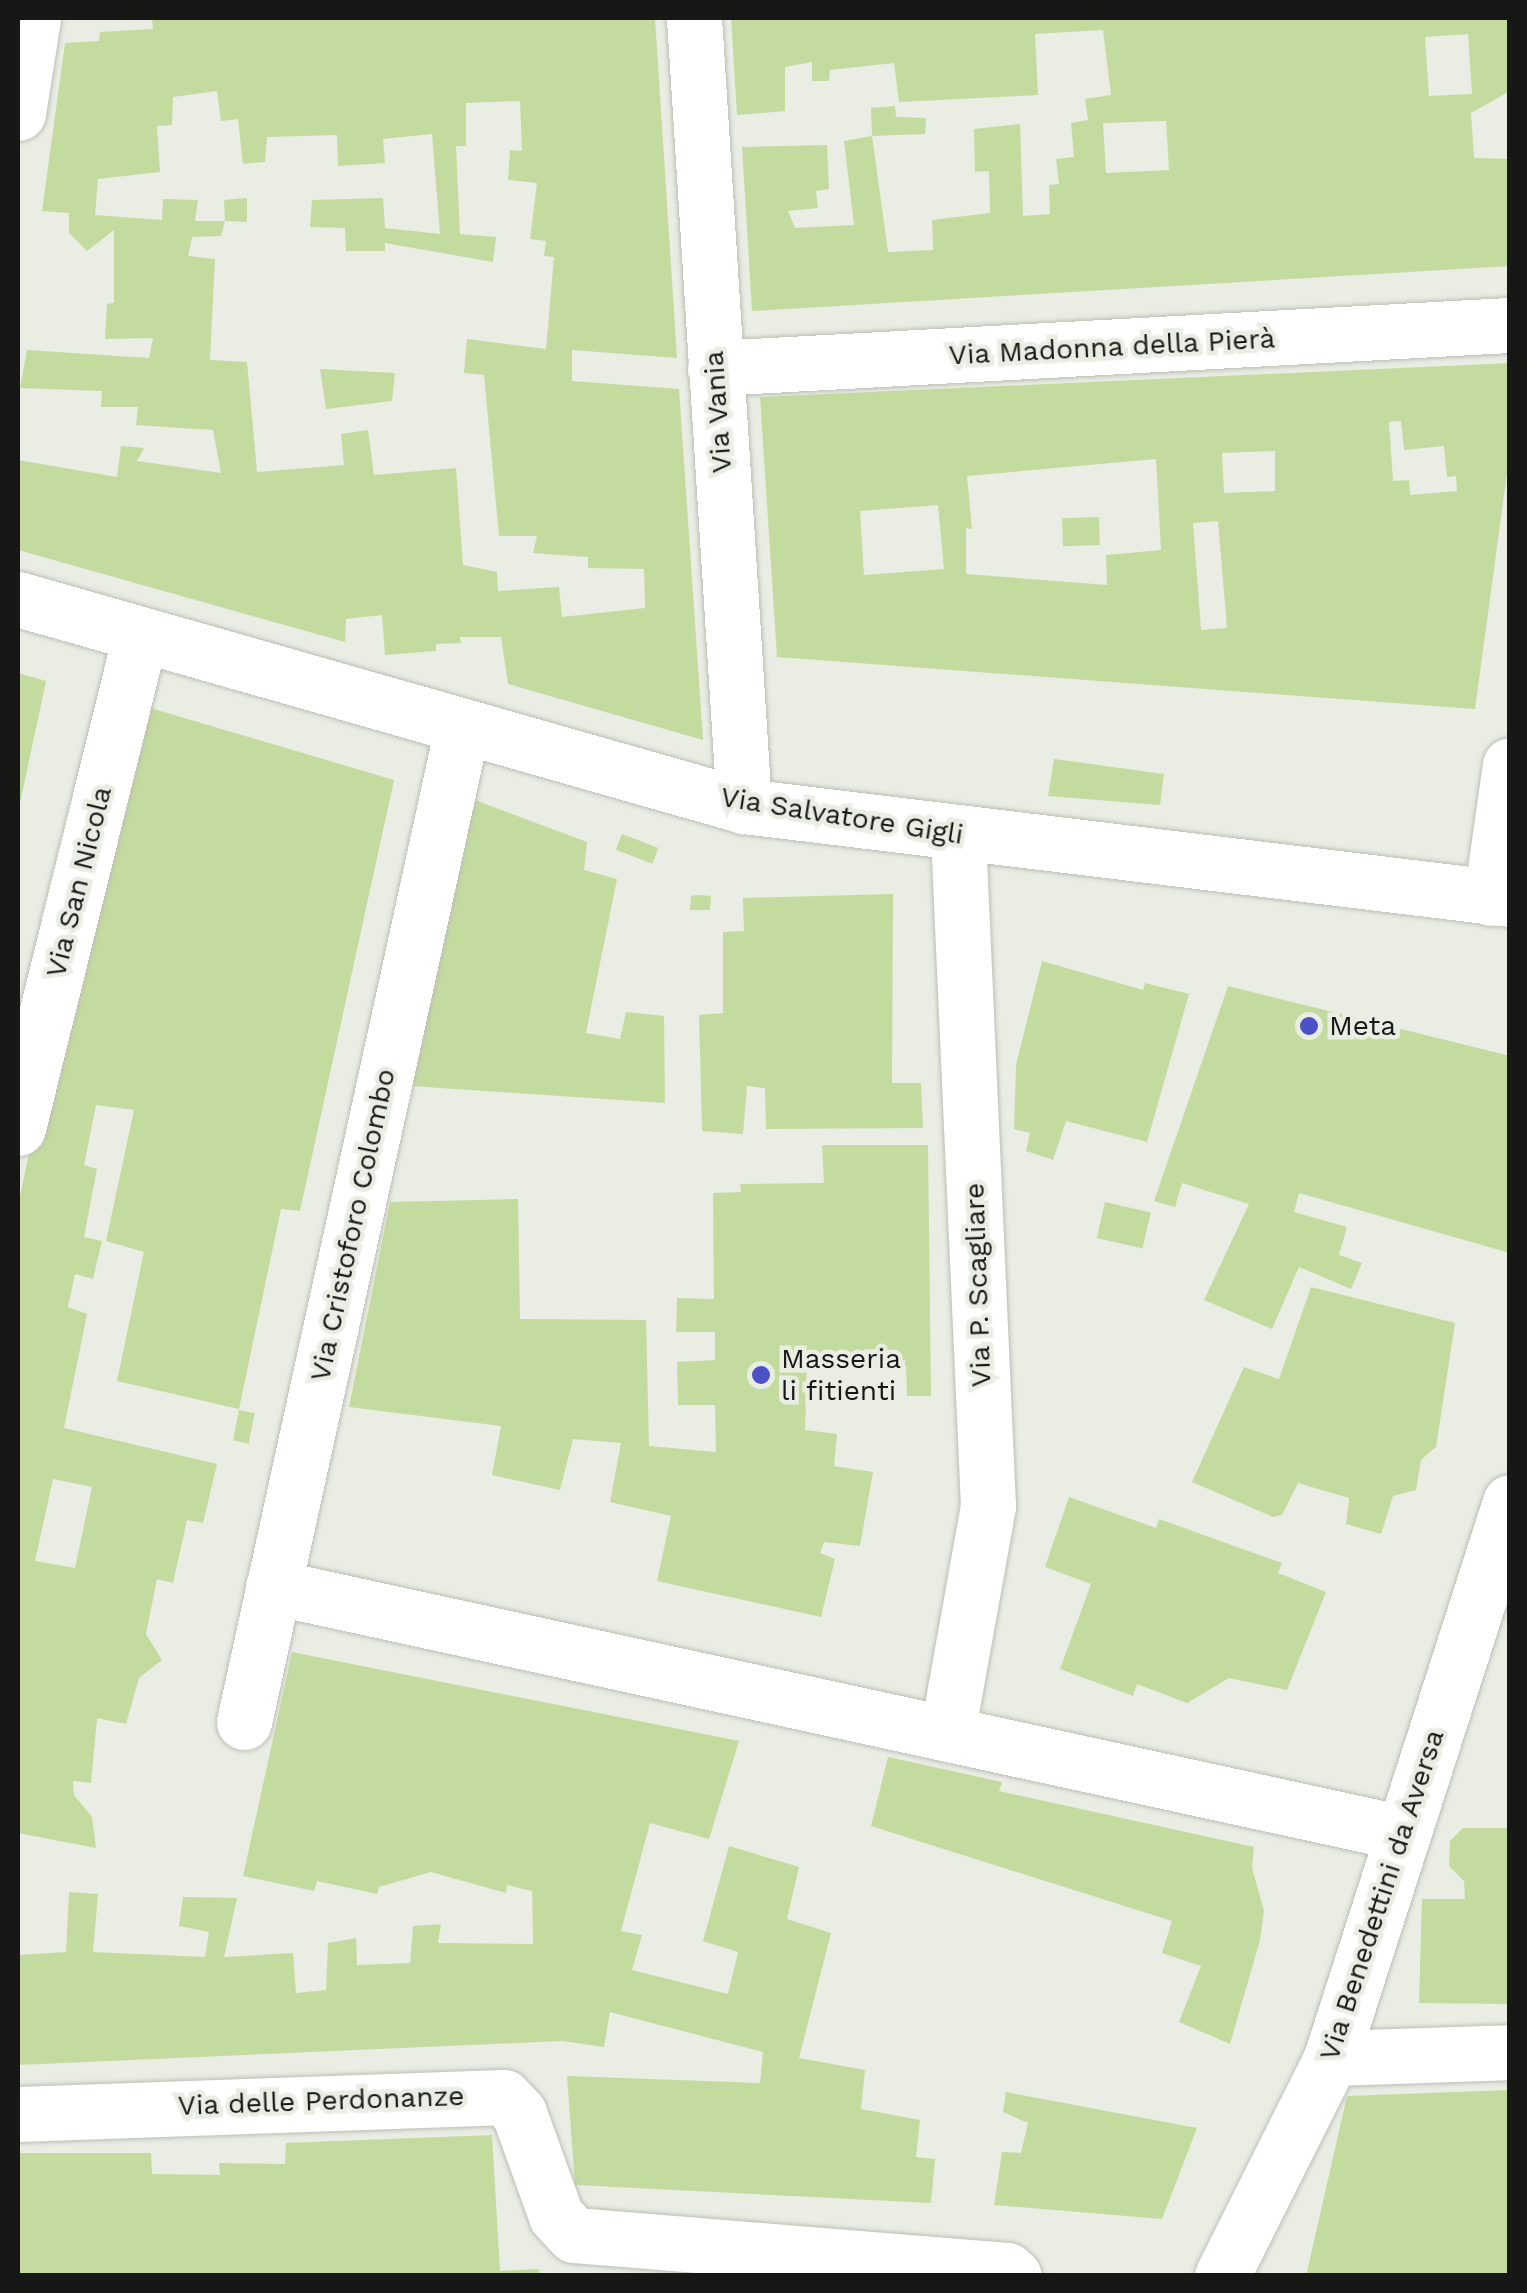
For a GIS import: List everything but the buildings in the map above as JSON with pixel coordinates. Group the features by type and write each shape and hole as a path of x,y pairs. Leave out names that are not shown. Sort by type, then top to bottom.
{"street":[{"path":"18,113 33,18"},
{"name":"Via Vania","path":"694,18 744,806"},
{"name":"Via Madonna della Pierà","path":"716,368 1510,325"},
{"name":"Via Salvatore Gigli","path":"18,599 744,806 1500,899"},
{"name":"Via San Nicola","path":"18,1128 140,636"},
{"name":"Via Cristoforo Colombo","path":"244,1722 462,728"},
{"path":"1500,899 1510,765"},
{"name":"Via P. Scagliare","path":"947,1734 988,1506 958,834"},
{"name":"Via Benedettini da Aversa","path":"1222,2276 1330,2058 1403,1833 1491,1618 1510,1502"},
{"path":"273,1587 1403,1833"},
{"path":"1330,2058 1510,2052"},
{"name":"Via delle Perdonanze","path":"18,2114 504,2097 519,2113 556,2216 574,2234 1007,2270 1014,2276"}],"place":[{"name":"Meta","path":"1309,1026"},
{"name":"Masseria li fitienti","path":"761,1375"}]}
